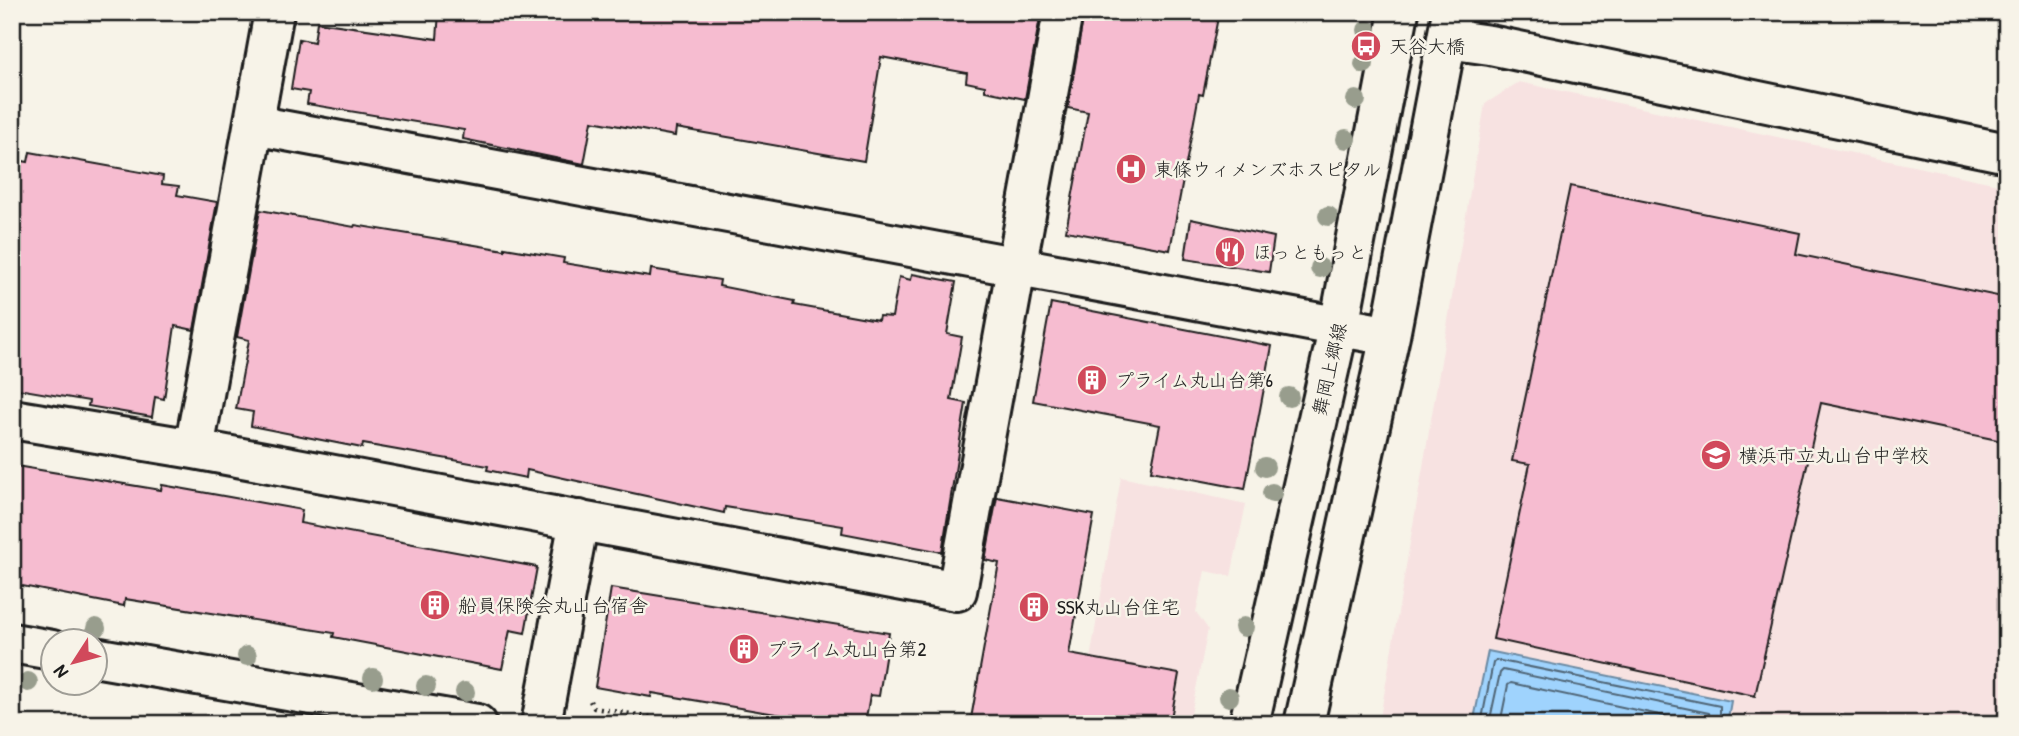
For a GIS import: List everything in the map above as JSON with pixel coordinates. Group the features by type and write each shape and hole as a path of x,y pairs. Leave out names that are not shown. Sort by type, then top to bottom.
{"street":[{"path":"194,449 274,12"},
{"path":"12,419 194,449 957,591 1063,12"},
{"name":"舞岡上郷線","path":"1250,724 1339,326 1399,12"},
{"path":"1304,724 1390,336 1450,26 1490,45 2007,153"},
{"path":"254,125 1390,336"},
{"path":"541,724 579,520"},
{"path":"12,643 38,648"},
{"path":"108,659 477,724"}],"shaded area":[{"name":"横浜市立丸山台中学校","path":"1519,82 2007,186 2007,724 1379,724 1485,104"},
{"path":"1121,477 1246,504 1231,576 1205,571 1196,612 1208,629 1189,724 1079,724"}],"water":[{"path":"1488,651 1731,701 1727,724 1473,724"}],"building":[{"path":"439,12 1041,12 1025,99 985,91 985,86 966,82 967,73 881,57 864,161 676,128 675,136 592,121 584,164 463,139 464,130 307,104 309,92 291,89 299,39 314,42 317,22 437,39"},
{"name":"東條ウィメンズホスピタル","path":"1084,12 1219,12 1203,95 1199,94 1170,250 1066,231 1088,112 1068,108"},
{"path":"30,152 163,176 162,184 179,186 177,195 217,202 194,330 175,326 164,399 155,397 152,417 88,406 89,401 12,388 12,159 28,162"},
{"path":"1570,186 1800,233 1796,254 2007,298 2007,442 1821,403 1755,696 1493,639 1530,464 1512,461"},
{"path":"260,210 354,227 355,225 564,258 563,263 650,277 651,269 720,280 719,286 795,301 794,305 878,320 879,316 892,317 899,277 911,280 912,274 956,282 947,334 962,337 951,400 966,403 942,552 842,533 843,526 725,507 724,513 527,470 526,478 487,470 488,466 363,444 362,448 251,426 253,412 236,409 249,340 237,337"},
{"path":"1191,219 1274,237 1269,272 1185,259"},
{"name":"プライム丸山台第6","path":"1051,303 1272,346 1245,489 1151,471 1160,425 1033,401"},
{"path":"16,466 161,490 162,485 302,510 300,523 537,567 525,633 510,630 502,669 333,637 334,633 125,599 124,606 12,584 12,493"},
{"name":"SSK丸山台住宅","path":"997,497 1094,515 1069,654 1179,674 1170,724 970,724 999,563 985,560"},
{"name":"プライム丸山台第2","path":"611,588 889,633 879,696 870,695 865,724 834,724 652,693 651,697 595,687"}],"place":[{"name":"天谷大橋","path":"1366,46"},
{"name":"東條ウィメンズホスピタル","path":"1131,169"},
{"name":"ほっともっと","path":"1230,252"},
{"name":"プライム丸山台第6","path":"1092,380"},
{"name":"横浜市立丸山台中学校","path":"1716,455"},
{"name":"船員保険会丸山台宿舎","path":"435,605"},
{"name":"SSK丸山台住宅","path":"1034,607"},
{"name":"プライム丸山台第2","path":"744,649"}]}
